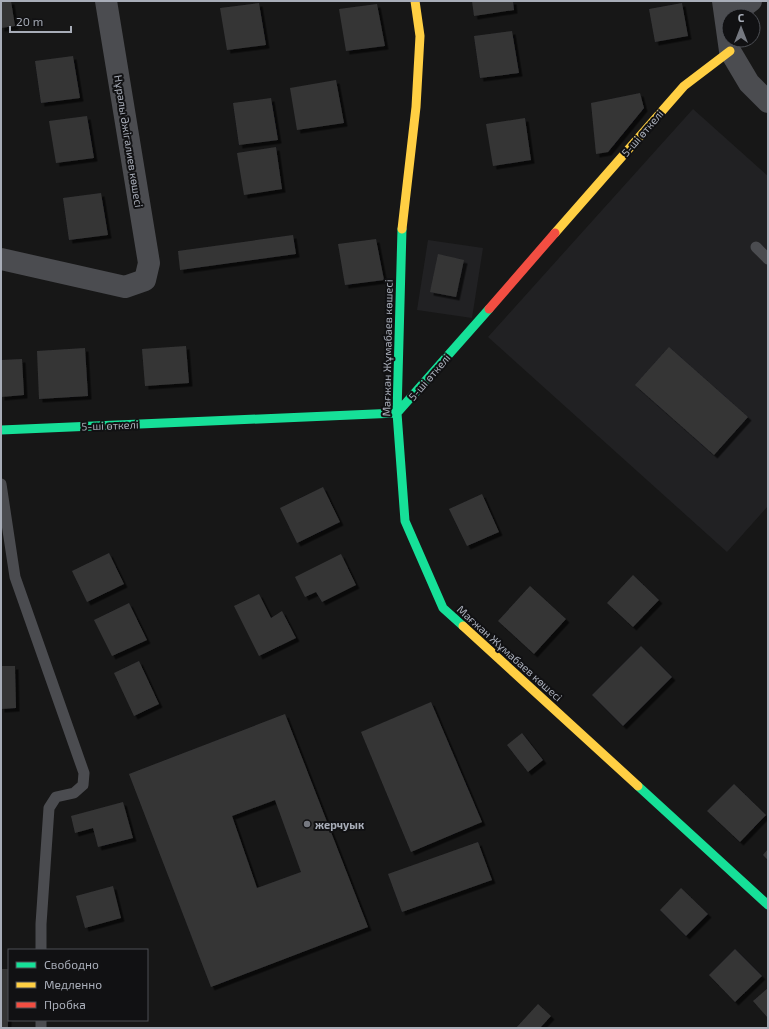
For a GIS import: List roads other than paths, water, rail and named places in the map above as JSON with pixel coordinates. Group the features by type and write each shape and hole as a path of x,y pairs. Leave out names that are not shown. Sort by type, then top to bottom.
{"street":[{"name":"Нұралы Әжiгалиев көшесi","path":"1,259 125,287 145,280 149,263 106,1"},
{"name":"Мағжан Жұмабаев көшесі","path":"415,1 420,36 416,107 402,232 397,413 405,520 443,608 768,905"},
{"path":"738,8 751,1"},
{"path":"730,48 730,51 749,83 768,102"},
{"name":"5-ші өткелі","path":"1,430 397,413 684,86 730,51"}],"lane":[{"path":"756,247 768,259"},
{"path":"1,484 15,577 84,773 83,785 74,793 56,798 49,808 41,924 41,949"}],"place":[{"name":"жерчуык","path":"307,824"}]}
